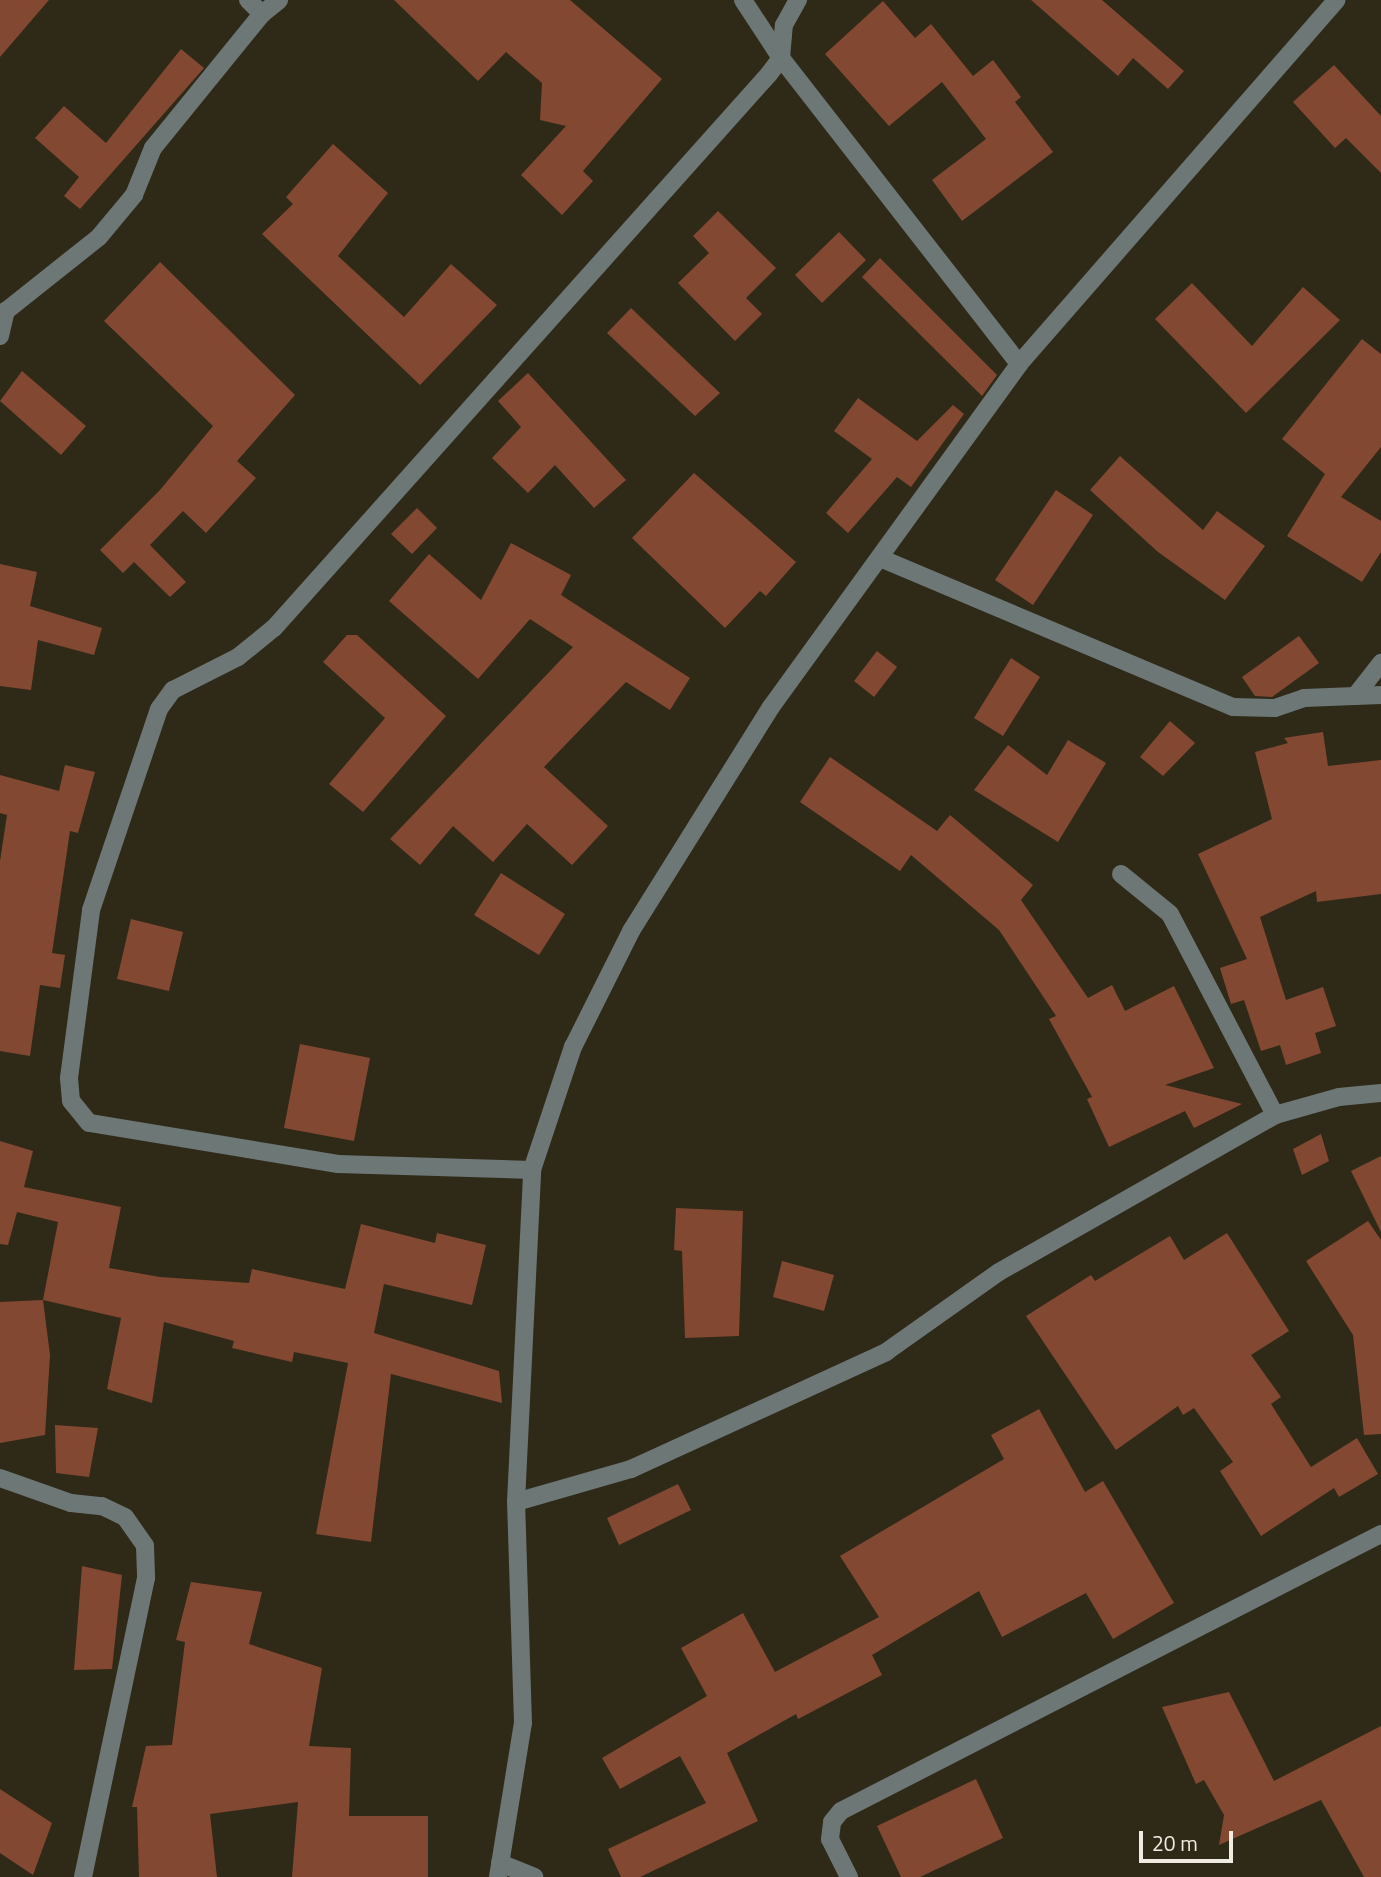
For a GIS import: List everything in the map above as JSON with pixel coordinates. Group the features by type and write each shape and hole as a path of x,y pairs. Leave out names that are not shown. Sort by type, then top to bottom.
{"street":[{"path":"248,0 262,14"},
{"path":"0,336 3,309 99,237 134,194 153,148 262,14 279,0"},
{"path":"743,0 781,58 1019,364"},
{"path":"532,1170 338,1164 89,1123 71,1101 69,1078 91,910 159,709 173,690 238,657 274,628 781,58 784,25 798,0"},
{"path":"534,1877 499,1870 523,1723 516,1502 532,1170 573,1047 631,931 771,707 1019,364 1336,0"},
{"path":"880,558 1233,707 1275,708 1304,698 1381,695"},
{"path":"1356,695 1381,663"},
{"path":"1121,874 1170,914 1275,1115"},
{"path":"516,1502 631,1469 886,1352 999,1272 1275,1115 1339,1097 1381,1093"},
{"path":"0,1478 71,1503 102,1506 125,1517 145,1546 146,1578 83,1877"},
{"path":"849,1877 830,1839 832,1822 841,1811 1381,1534"}],"building":[{"path":"0,0 49,0 0,57"},
{"path":"394,0 570,0 662,79 583,171 593,181 562,215 521,175 566,126 540,120 542,83 506,52 478,81"},
{"path":"1031,0 1102,0 1184,71 1168,89 1133,58 1118,76"},
{"path":"883,1 915,38 931,24 973,76 993,60 1021,97 1015,102 1053,152 962,221 932,180 986,139 942,82 889,126 825,54"},
{"path":"181,49 204,68 80,209 64,196 79,177 35,138 64,106 106,143"},
{"path":"1334,65 1381,116 1381,173 1346,138 1335,148 1293,102"},
{"path":"333,144 388,193 338,256 404,317 451,264 497,305 420,385 262,234 293,204 286,197"},
{"path":"718,211 776,268 746,298 762,314 735,341 678,283 709,253 693,236"},
{"path":"839,232 866,260 822,303 795,275"},
{"path":"880,258 997,375 982,396 862,277"},
{"path":"160,262 295,395 237,461 256,478 206,533 183,511 150,545 186,582 170,597 134,562 123,573 100,550 160,490 213,426 104,321"},
{"path":"1192,283 1252,346 1303,287 1340,320 1246,413 1155,319"},
{"path":"631,308 720,393 695,416 607,333"},
{"path":"1362,339 1381,354 1381,447 1341,497 1381,521 1381,552 1362,582 1287,536 1325,474 1282,439"},
{"path":"22,371 86,426 61,455 0,401"},
{"path":"528,373 626,480 594,508 555,465 528,493 492,458 521,427 498,401"},
{"path":"858,398 917,441 953,405 964,414 911,487 897,477 848,533 826,513 872,459 834,431"},
{"path":"1120,456 1203,530 1217,511 1265,546 1225,600 1158,552 1090,490"},
{"path":"694,473 796,562 766,596 760,591 725,628 632,538"},
{"path":"1056,490 1093,515 1033,605 995,580"},
{"path":"417,508 437,528 412,554 391,534"},
{"path":"511,543 571,575 561,595 690,678 670,710 626,682 544,767 608,826 572,865 527,824 493,862 453,826 420,865 390,839 573,647 530,619 478,679 389,601 429,554 481,600"},
{"path":"0,564 37,572 30,606 102,628 94,655 38,640 31,690 0,686"},
{"path":"347,635 357,635 446,716 363,812 329,784 385,718 323,662"},
{"path":"1299,636 1319,663 1272,697 1255,696 1242,677"},
{"path":"877,651 897,667 874,697 854,681"},
{"path":"1011,658 1040,677 1003,736 974,718"},
{"path":"1170,721 1195,743 1163,776 1140,757"},
{"path":"1323,732 1328,766 1381,760 1381,894 1317,902 1316,891 1260,917 1286,1000 1323,987 1336,1026 1315,1033 1321,1053 1286,1065 1280,1045 1261,1051 1244,1000 1231,1004 1220,968 1247,959 1198,854 1272,819 1255,752 1288,743 1284,738"},
{"path":"1068,740 1106,763 1058,842 974,790 1008,745 1047,775"},
{"path":"830,757 937,831 950,815 1033,885 1021,900 1088,998 1112,985 1125,1011 1174,986 1214,1068 1165,1085 1242,1104 1194,1128 1185,1111 1109,1147 1087,1099 1092,1097 1049,1019 1056,1016 999,930 911,855 900,871 800,802"},
{"path":"65,765 95,772 78,833 70,831 52,953 65,955 60,988 40,985 30,1056 0,1051 0,861 7,815 0,813 0,775 59,791"},
{"path":"501,873 565,914 539,955 474,915"},
{"path":"131,919 183,932 169,991 117,979"},
{"path":"300,1044 370,1058 354,1141 284,1128"},
{"path":"1321,1134 1329,1161 1302,1175 1293,1149"},
{"path":"0,1141 33,1151 24,1187 121,1207 109,1268 160,1277 249,1283 252,1269 345,1289 361,1224 435,1243 437,1233 486,1245 472,1305 384,1284 374,1333 499,1371 502,1403 391,1374 371,1542 316,1534 348,1363 294,1352 292,1362 232,1348 234,1341 164,1322 152,1403 107,1389 121,1318 43,1300 58,1222 17,1212 8,1245 0,1244"},
{"path":"1381,1156 1381,1232 1351,1171"},
{"path":"676,1208 743,1211 739,1336 685,1338 682,1251 674,1250"},
{"path":"1368,1221 1381,1240 1381,1434 1364,1435 1353,1335 1306,1261"},
{"path":"1227,1233 1289,1331 1251,1355 1281,1397 1271,1404 1311,1467 1357,1438 1378,1474 1339,1497 1334,1488 1261,1536 1220,1471 1233,1462 1194,1408 1183,1415 1178,1406 1116,1450 1026,1316 1091,1275 1095,1281 1170,1236 1184,1260"},
{"path":"782,1261 834,1275 824,1311 773,1297"},
{"path":"43,1300 50,1355 45,1435 0,1443 0,1302"},
{"path":"1039,1409 1085,1492 1103,1481 1174,1603 1113,1639 1086,1593 1002,1637 979,1591 872,1655 882,1675 798,1719 796,1714 727,1753 758,1821 640,1877 621,1877 608,1849 706,1803 680,1756 620,1789 602,1758 707,1696 681,1648 743,1613 775,1672 879,1617 840,1556 1004,1459 991,1435"},
{"path":"55,1425 98,1428 89,1477 56,1473"},
{"path":"678,1484 691,1510 619,1545 607,1518"},
{"path":"82,1566 122,1575 112,1669 74,1670"},
{"path":"191,1582 262,1592 249,1644 322,1668 309,1746 351,1748 349,1816 428,1816 428,1877 292,1877 298,1802 210,1814 217,1877 139,1877 137,1807 132,1807 146,1746 172,1745 185,1642 176,1640"},
{"path":"1229,1692 1274,1781 1381,1726 1381,1877 1364,1877 1321,1800 1219,1845 1224,1815 1204,1780 1196,1784 1162,1707"},
{"path":"976,1779 1003,1838 920,1877 901,1877 877,1826"},
{"path":"0,1789 52,1823 33,1875 0,1853"}]}
